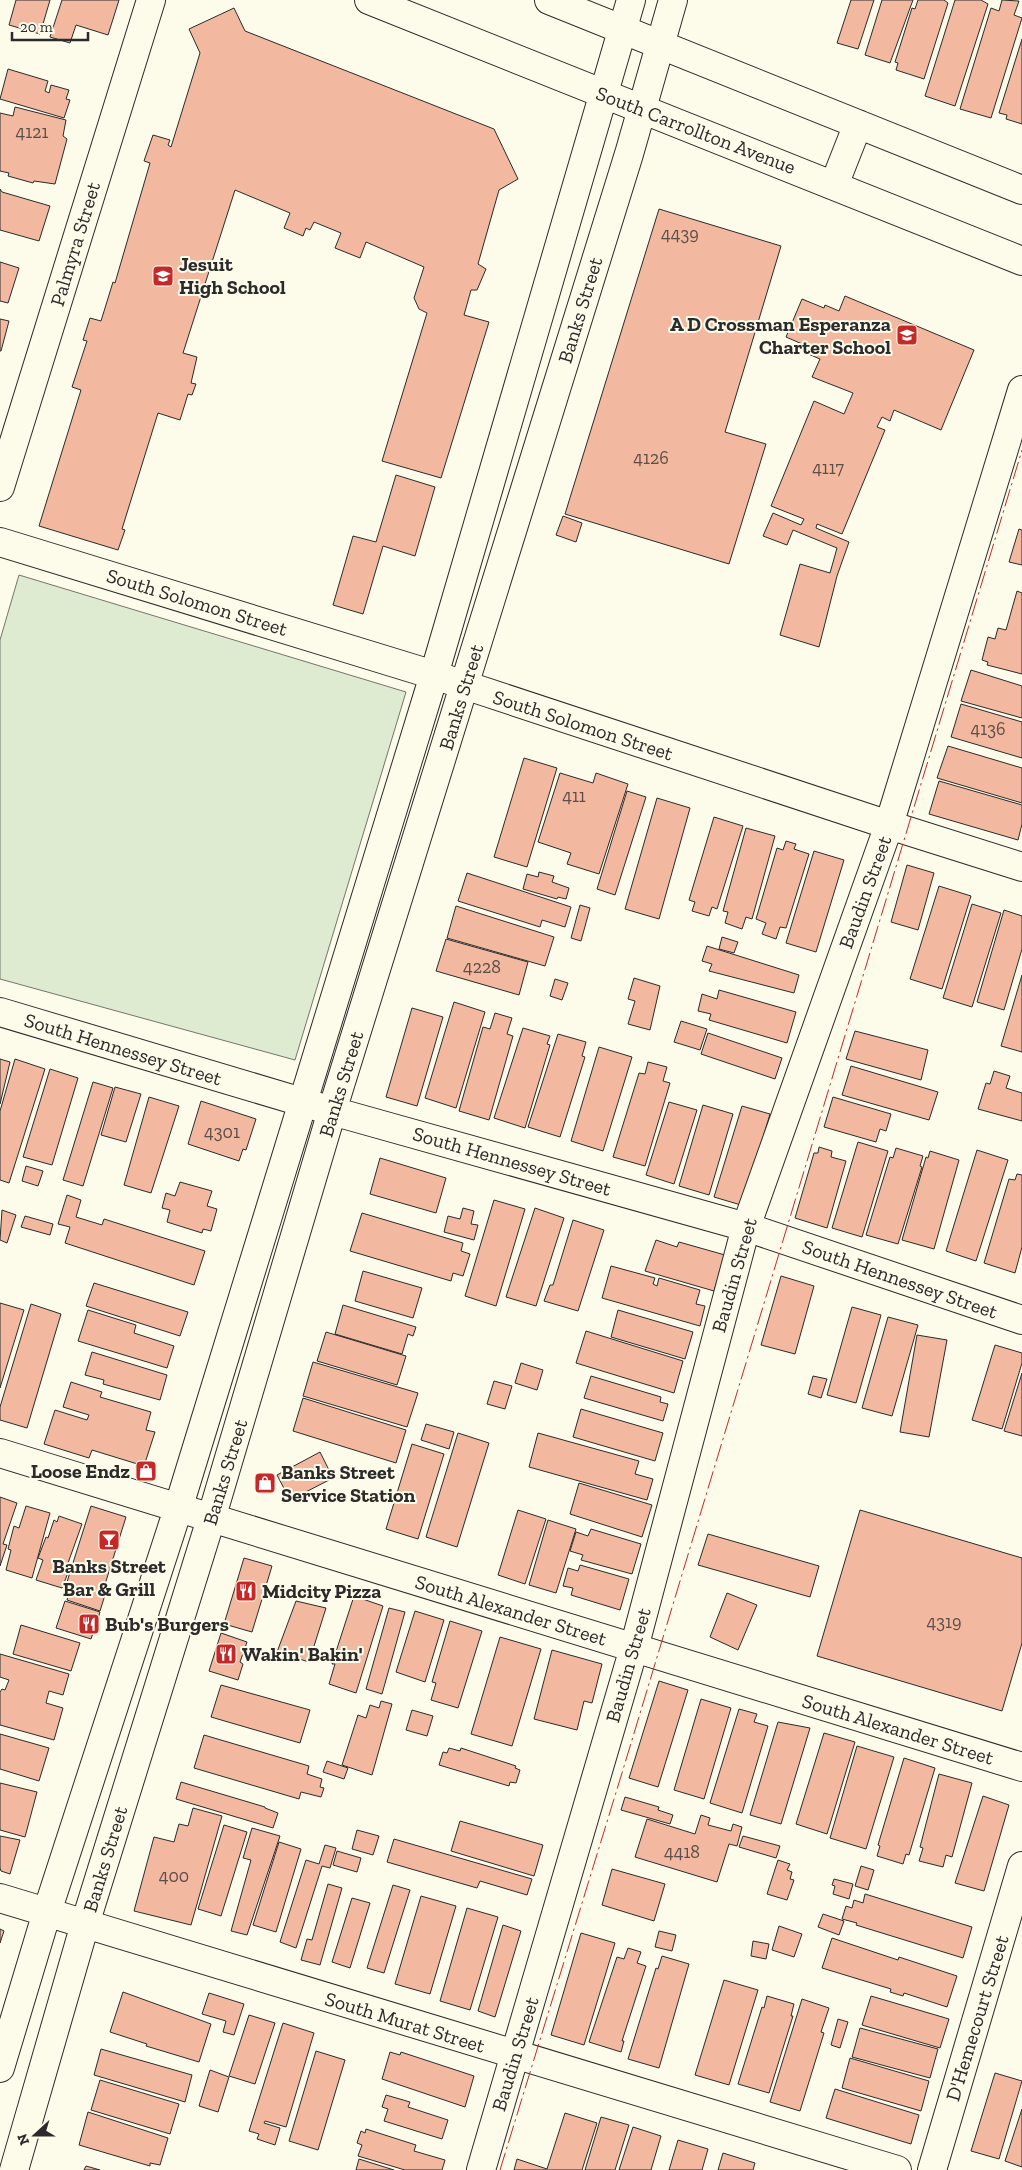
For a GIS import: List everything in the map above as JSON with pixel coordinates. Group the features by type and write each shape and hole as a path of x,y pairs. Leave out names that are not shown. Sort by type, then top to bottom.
{"street":[{"name":"Palmyra Street","path":"0,487 151,0"},
{"name":"South Carrollton Avenue","path":"369,0 1022,261"},
{"path":"549,0 1022,190"},
{"name":"Banks Street","path":"0,2068 47,1912 178,1509 434,675 630,0"},
{"name":"Banks Street","path":"14,2170 85,1924 211,1518 332,1111 643,108 673,0"},
{"path":"834,185 858,124"},
{"name":"Baudin Street","path":"481,2170 634,1648 746,1227 889,826 1022,390"},
{"name":"South Solomon Street","path":"0,542 434,675 889,826 1022,866"},
{"name":"South Hennessey Street","path":"0,1012 332,1111 746,1227 1022,1320"},
{"name":"South Alexander Street","path":"0,1453 1022,1767"},
{"name":"D'Hemecourt Street","path":"932,2170 1022,1866"},
{"name":"South Murat Street","path":"0,1898 515,2056 897,2170"}],"green space":[{"path":"19,575 406,692 295,1060 0,979 0,640"}],"building":[{"path":"16,0 50,0 40,34 9,25"},
{"path":"62,0 119,0 108,35 76,25 70,43 50,37"},
{"path":"851,0 874,0 858,49 837,43"},
{"path":"882,0 913,0 890,63 865,55"},
{"path":"918,0 944,0 948,3 924,79 896,70 898,63 895,62 912,8 915,9"},
{"path":"955,0 981,0 988,4 955,106 925,96"},
{"path":"1002,0 1019,1 1014,15 1022,18 991,118 960,109 991,8 999,11"},
{"name":"Jesuit High School","path":"234,8 245,31 494,129 518,179 499,190 478,264 486,269 477,290 471,290 464,315 489,322 441,478 382,461 427,313 419,309 414,298 424,267 366,242 360,258 335,248 341,233 314,222 310,230 306,228 303,236 284,228 290,213 235,190 183,353 197,357 191,383 196,384 192,395 188,394 180,420 158,413 122,529 125,530 118,550 39,526 81,390 72,387 87,341 83,340 90,318 101,321 113,282 115,283 150,163 144,161 153,135 170,140 168,145 171,147 200,53 189,29"},
{"path":"1022,39 1022,124 1006,119 1007,115 999,113"},
{"path":"8,69 48,81 45,91 49,93 51,85 69,90 66,99 70,100 64,118 0,99"},
{"path":"15,107 66,120 63,136 67,139 55,184 34,181 33,183 8,176 9,173 0,171 0,113 13,116"},
{"path":"0,189 2,192 50,206 39,241 0,230"},
{"path":"659,209 781,246 725,432 766,444 729,564 565,514"},
{"path":"0,262 19,268 8,303 0,301"},
{"path":"845,296 974,350 941,430 894,410 890,421 882,417 877,427 885,430 842,534 817,524 816,528 849,542 837,576 819,647 780,635 800,564 830,573 837,548 793,530 787,545 763,536 773,513 801,525 804,519 771,506 814,401 844,414 853,393 812,377 820,359 806,353 809,347 786,337 802,299 824,308 825,305 839,311"},
{"path":"0,319 9,321 1,351 0,351"},
{"path":"396,475 435,487 415,556 383,546 363,614 333,605 353,536 376,542"},
{"path":"563,516 582,523 576,542 556,535"},
{"path":"1019,529 1022,530 1022,565 1009,562"},
{"path":"1017,591 1022,593 1022,674 987,665 988,662 982,660 988,637 995,639 998,628 1006,630"},
{"path":"971,670 1022,686 1022,718 961,701"},
{"path":"961,704 1022,722 1022,758 951,737"},
{"path":"948,746 1022,768 1022,803 937,778"},
{"path":"524,758 557,768 527,867 494,857"},
{"path":"560,773 593,783 596,773 628,784 599,874 567,864 571,853 538,842"},
{"path":"939,781 1022,805 1022,824 1018,840 929,814"},
{"path":"627,791 646,797 615,895 597,889"},
{"path":"657,798 690,808 659,919 625,909"},
{"path":"714,817 743,826 717,909 712,907 709,916 692,911 695,902 689,900"},
{"path":"746,828 775,836 752,919 746,917 742,929 725,923 728,912 723,911"},
{"path":"786,841 796,844 794,849 809,854 786,928 780,927 776,939 762,934 766,923 756,919 777,848 783,850"},
{"path":"814,851 844,860 816,952 786,943"},
{"path":"907,865 934,873 918,930 891,922"},
{"path":"539,872 554,876 552,882 569,888 566,899 558,897 557,899 523,889 527,874 538,877"},
{"path":"467,873 571,907 565,927 542,920 540,927 458,901"},
{"path":"939,886 971,896 942,989 910,979"},
{"path":"972,904 1001,913 972,1007 943,998"},
{"path":"580,905 590,908 581,941 571,938"},
{"path":"456,906 554,937 545,966 447,938"},
{"path":"1004,910 1022,916 1022,949 1004,1010 977,1002"},
{"path":"722,937 738,942 734,953 719,949"},
{"path":"446,939 528,962 519,995 436,971"},
{"path":"707,946 799,975 794,993 709,971 712,964 702,961"},
{"path":"1022,975 1022,1052 1001,1046"},
{"path":"634,978 660,986 650,1030 628,1024 635,1001 628,999"},
{"path":"555,979 568,983 562,1000 550,996"},
{"path":"719,990 796,1012 787,1043 709,1020 711,1014 698,1011 702,994 717,999"},
{"path":"454,1002 485,1012 456,1108 425,1098"},
{"path":"412,1008 443,1017 417,1106 386,1097"},
{"path":"495,1013 512,1018 507,1034 513,1036 489,1120 459,1111 483,1027 490,1029"},
{"path":"681,1021 707,1029 700,1050 674,1042"},
{"path":"523,1028 550,1036 547,1044 550,1045 525,1128 494,1118"},
{"path":"855,1031 928,1050 921,1080 846,1059"},
{"path":"708,1033 782,1058 775,1079 701,1054"},
{"path":"558,1034 586,1042 582,1056 585,1057 560,1137 528,1127"},
{"path":"599,1047 632,1057 603,1151 571,1141"},
{"path":"0,1059 10,1062 0,1104"},
{"path":"15,1059 45,1069 9,1183 0,1180 0,1111"},
{"path":"648,1062 667,1067 663,1081 670,1083 645,1166 613,1157 639,1073 645,1074"},
{"path":"851,1066 938,1092 929,1120 842,1095"},
{"path":"50,1069 78,1078 52,1165 23,1157"},
{"path":"994,1071 1010,1076 1006,1088 1022,1093 1022,1121 978,1109 986,1083 990,1084"},
{"path":"93,1082 113,1088 83,1186 63,1180"},
{"path":"115,1087 141,1094 126,1142 101,1135"},
{"path":"149,1097 179,1106 151,1193 124,1185"},
{"path":"833,1097 891,1114 886,1131 880,1129 876,1142 824,1127"},
{"path":"201,1101 256,1119 246,1150 243,1149 239,1161 188,1144"},
{"path":"669,1102 697,1110 674,1184 646,1175"},
{"path":"703,1105 733,1114 709,1195 679,1186"},
{"path":"742,1106 770,1114 762,1141 765,1142 741,1205 714,1197"},
{"path":"858,1142 888,1151 862,1237 832,1228"},
{"path":"819,1147 832,1151 831,1157 846,1161 827,1228 795,1218 814,1153 818,1153"},
{"path":"896,1148 923,1156 920,1166 922,1167 898,1244 866,1235 890,1157 893,1158"},
{"path":"977,1150 1008,1160 976,1261 946,1251"},
{"path":"930,1151 959,1160 934,1249 902,1240 926,1157 928,1158"},
{"path":"380,1158 446,1178 436,1213 370,1194"},
{"path":"26,1166 43,1171 38,1186 22,1181"},
{"path":"1017,1174 1022,1175 1022,1247 1015,1273 984,1263 1009,1179 1015,1180"},
{"path":"180,1182 212,1191 207,1206 217,1209 211,1231 203,1229 202,1233 167,1222 170,1210 162,1208 166,1193 175,1196"},
{"path":"67,1195 81,1200 76,1217 102,1225 104,1219 205,1251 194,1285 65,1243 70,1227 58,1224"},
{"path":"494,1200 525,1209 496,1306 465,1296"},
{"path":"463,1208 474,1211 471,1224 478,1225 474,1240 444,1232 448,1216 460,1219"},
{"path":"535,1208 564,1218 536,1306 506,1297"},
{"path":"2,1210 16,1215 7,1243 0,1240"},
{"path":"362,1213 463,1243 461,1251 470,1254 463,1276 453,1273 451,1281 350,1251"},
{"path":"25,1216 53,1224 50,1235 21,1227"},
{"path":"573,1220 604,1230 578,1311 544,1301 550,1285 553,1285"},
{"path":"656,1240 677,1247 679,1242 725,1255 714,1291 645,1271"},
{"path":"611,1266 655,1278 653,1284 657,1286 659,1278 700,1290 696,1304 705,1306 700,1326 602,1298"},
{"path":"363,1271 422,1288 413,1318 355,1301"},
{"path":"781,1276 814,1286 795,1354 761,1345"},
{"path":"94,1283 188,1312 180,1336 86,1306"},
{"path":"0,1303 24,1310 0,1388"},
{"path":"31,1304 61,1314 27,1428 0,1420 0,1407"},
{"path":"343,1305 416,1327 413,1336 408,1334 402,1354 335,1334"},
{"path":"852,1307 881,1315 856,1403 827,1395"},
{"path":"88,1310 136,1325 134,1333 174,1346 167,1368 78,1341"},
{"path":"618,1310 693,1332 685,1359 611,1337"},
{"path":"888,1317 918,1325 892,1416 862,1408"},
{"path":"586,1331 683,1361 674,1393 576,1363"},
{"path":"326,1332 406,1356 397,1385 317,1361"},
{"path":"917,1335 947,1340 929,1437 900,1432"},
{"path":"995,1345 1022,1353 1022,1363 1002,1429 972,1420"},
{"path":"92,1352 167,1375 160,1400 103,1384 104,1380 85,1375"},
{"path":"313,1362 418,1393 407,1427 303,1396"},
{"path":"521,1363 543,1370 537,1390 515,1383"},
{"path":"1022,1373 1022,1436 1004,1431"},
{"path":"591,1376 661,1397 660,1402 668,1404 663,1421 584,1398"},
{"path":"813,1376 827,1379 821,1398 808,1394"},
{"path":"494,1381 512,1386 505,1409 487,1404"},
{"path":"71,1382 102,1392 100,1397 151,1412 146,1430 155,1432 144,1466 92,1450 89,1458 44,1444 55,1410 87,1420 89,1415 63,1407"},
{"path":"303,1398 406,1430 396,1463 293,1431"},
{"path":"581,1409 663,1433 655,1461 573,1437"},
{"path":"426,1424 454,1432 449,1449 421,1440"},
{"path":"458,1433 489,1443 457,1547 426,1537"},
{"path":"538,1433 639,1461 635,1474 653,1479 647,1500 529,1467"},
{"path":"412,1444 444,1454 418,1539 386,1529"},
{"path":"320,1452 333,1478 290,1500 277,1475"},
{"path":"579,1483 652,1505 642,1537 570,1514"},
{"path":"0,1497 17,1503 3,1544 7,1545 0,1566"},
{"path":"26,1506 50,1513 32,1578 6,1570 11,1550 8,1549 14,1526 19,1528"},
{"path":"91,1506 126,1517 102,1594 105,1595 100,1611 67,1600 71,1586 66,1585"},
{"path":"518,1510 546,1519 525,1584 498,1575"},
{"path":"860,1510 1022,1558 1022,1643 1002,1711 817,1656"},
{"path":"59,1516 82,1524 68,1563 71,1565 62,1588 36,1580 43,1560 38,1558 54,1520 57,1522"},
{"path":"548,1520 576,1529 556,1593 529,1585"},
{"path":"591,1529 641,1544 632,1574 581,1560 583,1555 570,1551 576,1532 588,1536"},
{"path":"708,1534 819,1566 810,1597 698,1565"},
{"path":"244,1558 272,1566 252,1632 224,1624"},
{"path":"580,1565 629,1579 620,1610 571,1595 573,1588 563,1586 568,1568 578,1571"},
{"path":"727,1593 757,1605 738,1650 710,1637"},
{"path":"354,1596 383,1606 356,1693 329,1684 335,1664 332,1664"},
{"path":"65,1601 100,1612 91,1639 56,1628"},
{"path":"296,1601 326,1608 309,1662 277,1652"},
{"path":"389,1608 405,1612 382,1694 366,1689"},
{"path":"415,1611 444,1620 425,1682 396,1672"},
{"path":"450,1621 482,1631 458,1708 431,1700 436,1683 432,1682"},
{"path":"21,1625 80,1643 71,1671 13,1654"},
{"path":"221,1633 247,1642 240,1662 243,1664 238,1680 209,1671"},
{"path":"500,1637 541,1649 512,1746 471,1734"},
{"path":"552,1650 602,1664 592,1703 584,1701 577,1730 534,1719"},
{"path":"0,1654 69,1674 63,1695 49,1691 46,1703 63,1708 54,1740 0,1725 0,1692 2,1689 5,1690 9,1680 0,1677"},
{"path":"659,1681 688,1690 658,1787 629,1778"},
{"path":"221,1685 310,1710 300,1743 211,1717"},
{"path":"701,1699 731,1708 704,1799 674,1790"},
{"path":"381,1701 392,1704 372,1775 342,1765 358,1715 366,1718 370,1705 379,1708"},
{"path":"739,1709 757,1714 754,1722 768,1726 742,1813 710,1803"},
{"path":"412,1710 433,1716 427,1736 406,1730"},
{"path":"778,1722 810,1728 781,1824 750,1815"},
{"path":"824,1733 855,1742 827,1834 796,1824"},
{"path":"0,1734 49,1748 39,1781 0,1769"},
{"path":"204,1735 309,1766 307,1774 322,1779 320,1787 324,1788 321,1797 301,1792 299,1799 194,1768"},
{"path":"857,1746 894,1757 866,1849 830,1838"},
{"path":"449,1748 460,1751 461,1748 516,1766 515,1768 520,1770 516,1783 510,1782 509,1786 439,1765 443,1752 447,1753"},
{"path":"904,1758 935,1768 909,1855 906,1854 903,1864 877,1856 880,1846 878,1845"},
{"path":"327,1761 348,1768 344,1779 323,1772"},
{"path":"939,1774 972,1783 952,1857 946,1855 943,1867 919,1861 923,1848 920,1847"},
{"path":"181,1782 265,1807 278,1813 273,1828 176,1799"},
{"path":"0,1783 37,1792 25,1837 0,1830"},
{"path":"983,1796 1009,1805 984,1891 955,1883"},
{"path":"625,1797 659,1807 658,1810 673,1815 670,1824 621,1810"},
{"path":"193,1808 222,1816 191,1925 134,1911 154,1837 174,1842 179,1824 188,1826"},
{"path":"701,1815 710,1818 708,1825 731,1831 733,1824 742,1827 737,1846 729,1844 717,1882 635,1857 647,1819 695,1834"},
{"path":"460,1821 543,1845 534,1876 451,1851"},
{"path":"224,1825 247,1832 221,1916 198,1909"},
{"path":"252,1828 280,1836 247,1935 231,1931 251,1860 243,1858"},
{"path":"357,1830 379,1836 373,1855 352,1849"},
{"path":"0,1836 20,1840 10,1874 1,1871 0,1868"},
{"path":"743,1836 780,1846 776,1858 739,1847"},
{"path":"394,1839 532,1879 527,1895 480,1881 477,1888 387,1862"},
{"path":"279,1842 301,1849 276,1932 253,1925"},
{"path":"325,1845 336,1848 330,1868 322,1866 296,1948 280,1942 306,1860 319,1864"},
{"path":"337,1851 361,1858 357,1872 333,1865"},
{"path":"778,1860 790,1864 787,1870 792,1872 790,1879 794,1880 787,1900 767,1894"},
{"path":"861,1866 874,1870 868,1890 855,1886"},
{"path":"612,1869 665,1884 654,1921 602,1905"},
{"path":"834,1879 853,1884 849,1899 833,1894 835,1886 832,1885"},
{"path":"328,1884 342,1888 320,1965 301,1960 307,1939 312,1940"},
{"path":"393,1885 410,1890 384,1973 367,1968"},
{"path":"865,1894 972,1927 963,1958 842,1919 846,1906 852,1908 854,1900 863,1903"},
{"path":"421,1896 456,1906 430,1994 395,1984"},
{"path":"352,1898 370,1903 350,1968 332,1962"},
{"path":"467,1908 498,1917 470,2010 440,2001"},
{"path":"823,1914 844,1921 839,1935 818,1927"},
{"path":"503,1925 521,1931 495,2017 478,2011"},
{"path":"779,1926 802,1934 794,1957 772,1950"},
{"path":"0,1929 4,1931 0,1943"},
{"path":"659,1931 676,1935 672,1951 655,1947"},
{"path":"581,1933 615,1943 584,2045 551,2035"},
{"path":"832,1938 898,1960 899,1957 957,1976 947,2007 904,1993 903,1996 890,1992 891,1989 822,1968"},
{"path":"753,1941 769,1944 766,1959 751,1956"},
{"path":"628,1948 641,1952 637,1963 646,1966 622,2041 624,2041 621,2052 589,2042 617,1957 624,1959"},
{"path":"662,1956 689,1964 659,2068 628,2059 656,1968 658,1969"},
{"path":"724,1980 758,1990 729,2085 695,2075"},
{"path":"123,1992 211,2024 199,2062 146,2046 147,2044 110,2032"},
{"path":"209,1993 244,2004 234,2035 223,2032 226,2021 202,2014"},
{"path":"767,1996 794,2004 791,2016 793,2016 769,2093 738,2084"},
{"path":"871,1996 949,2019 940,2048 862,2025"},
{"path":"802,1999 829,2008 821,2032 824,2033 800,2111 770,2102"},
{"path":"249,2015 275,2023 255,2084 229,2076"},
{"path":"838,2019 848,2022 840,2048 831,2045"},
{"path":"283,2023 314,2033 286,2127 265,2121 264,2123 280,2128 275,2145 257,2139 259,2134 249,2131"},
{"path":"860,2028 938,2049 930,2078 852,2057"},
{"path":"101,2049 192,2075 185,2102 94,2075"},
{"path":"316,2051 345,2060 318,2150 289,2141"},
{"path":"390,2052 400,2055 401,2052 474,2076 465,2107 382,2079"},
{"path":"850,2058 929,2081 921,2111 842,2088"},
{"path":"210,2070 229,2077 218,2112 199,2106"},
{"path":"995,2073 1022,2081 999,2159 971,2151"},
{"path":"100,2080 179,2104 170,2134 91,2110"},
{"path":"835,2089 919,2115 911,2144 826,2118"},
{"path":"386,2095 410,2102 408,2107 448,2120 442,2139 384,2121 388,2109 382,2107"},
{"path":"1022,2109 1022,2167 1005,2161"},
{"path":"88,2112 168,2138 160,2165 150,2163 150,2166 79,2145"},
{"path":"565,2113 597,2123 582,2170 514,2170 517,2159 547,2169"},
{"path":"601,2117 629,2125 615,2170 585,2170"},
{"path":"633,2127 661,2136 651,2170 619,2170"},
{"path":"366,2129 416,2145 414,2151 445,2160 442,2170 405,2170 358,2156 362,2145 357,2143 361,2131 365,2133"},
{"path":"678,2140 708,2149 702,2170 669,2170"},
{"path":"723,2153 755,2163 753,2170 718,2170"},
{"path":"359,2159 394,2170 356,2170"},
{"path":"86,2166 100,2170 84,2170"}],"power":[{"path":"500,2170 1022,450"}],"place":[{"name":"Jesuit High School","path":"163,276"},
{"name":"A D Crossman Esperanza Charter School","path":"907,335"},
{"name":"Loose Endz","path":"146,1471"},
{"name":"Banks Street Service Station","path":"265,1483"},
{"name":"Banks Street Bar & Grill","path":"109,1540"},
{"name":"Midcity Pizza","path":"246,1591"},
{"name":"Bub's Burgers","path":"89,1624"},
{"name":"Wakin' Bakin'","path":"226,1654"}]}
